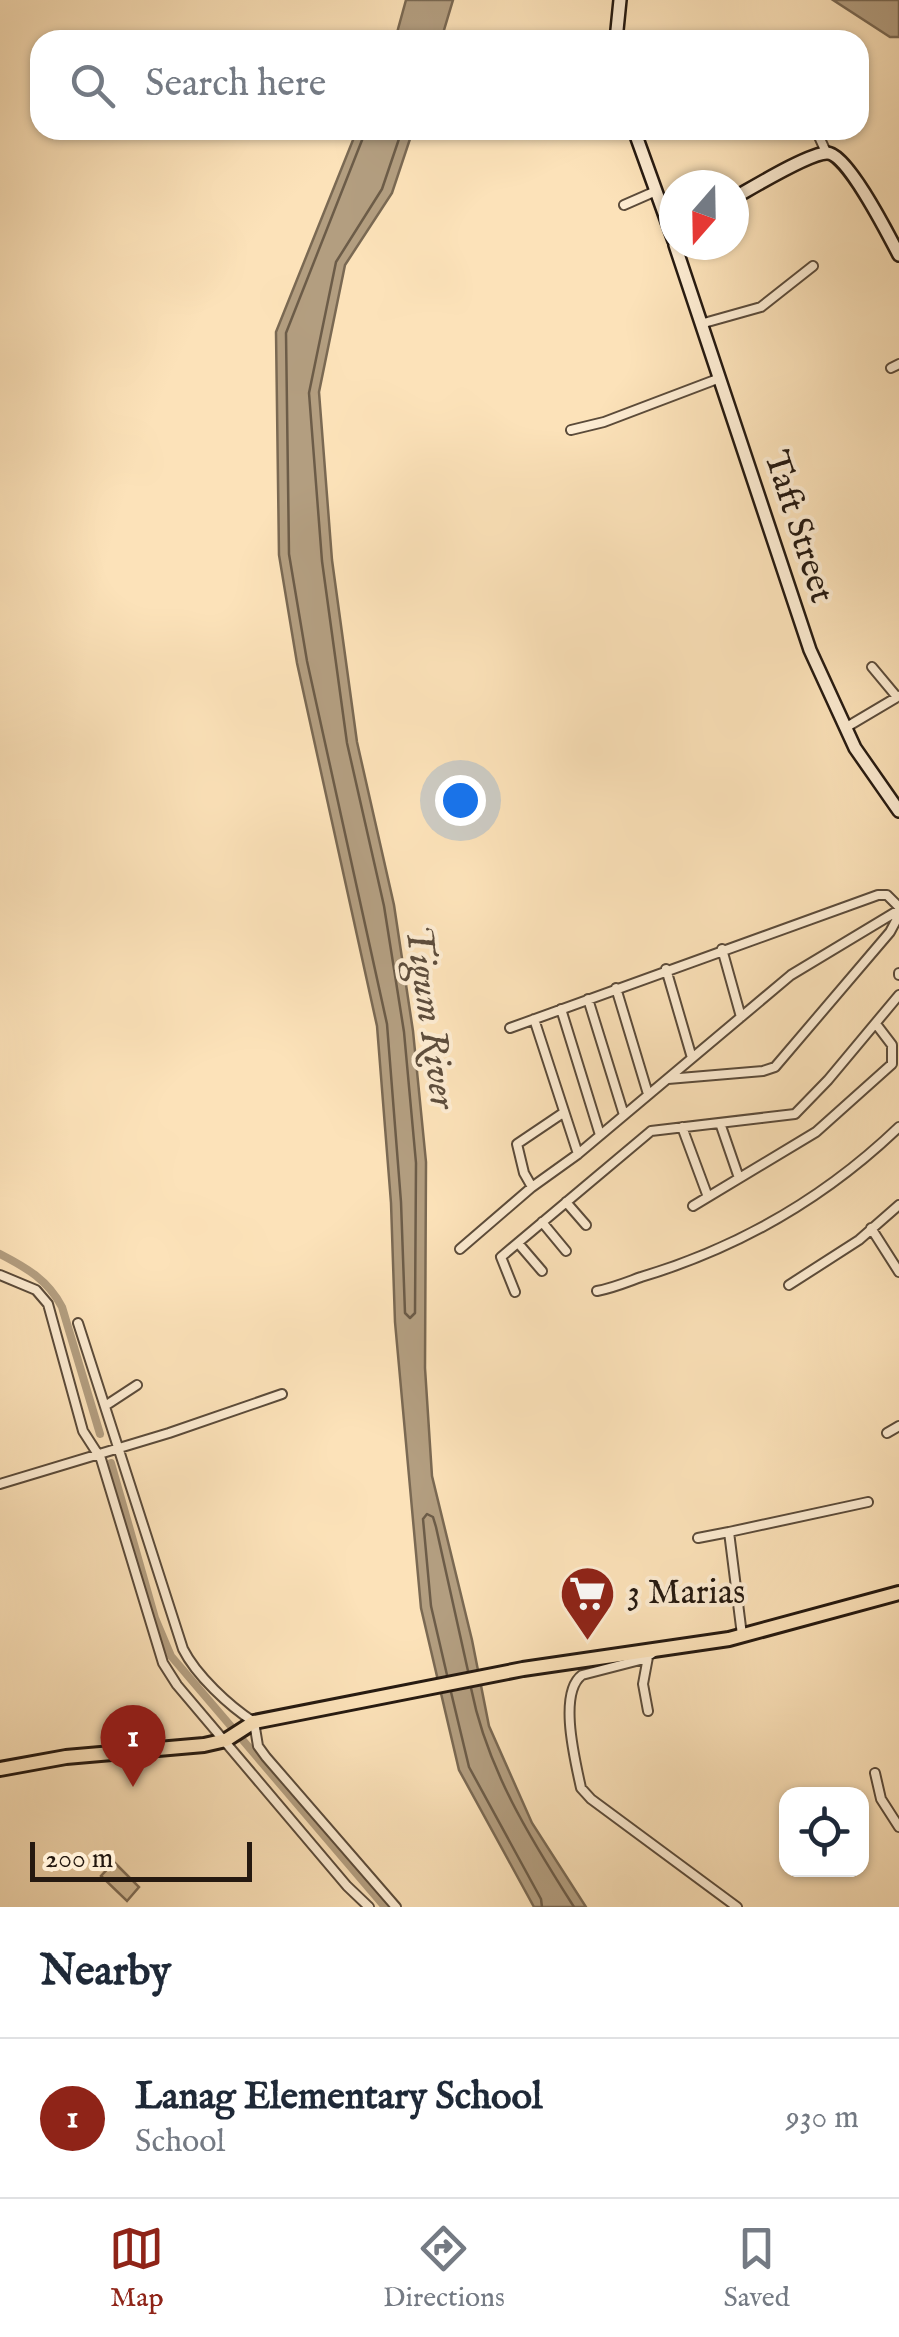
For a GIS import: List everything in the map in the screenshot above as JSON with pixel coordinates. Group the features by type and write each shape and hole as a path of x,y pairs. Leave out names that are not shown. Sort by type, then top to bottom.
{"main road":[{"path":"617,30 620,0"},
{"name":"Taft Street","path":"638,140 659,199"},
{"path":"749,190 826,152 837,156 899,255"},
{"name":"Taft Street","path":"682,260 798,617 854,748 899,809"},
{"path":"0,1769 66,1757 204,1746 227,1739 252,1722 522,1668 742,1636 899,1593"}],"street":[{"path":"821,140 826,152"},
{"path":"624,205 656,191"},
{"path":"704,323 762,307 814,266"},
{"path":"571,430 604,422 720,378"},
{"path":"845,728 898,697 872,667"},
{"path":"510,1028 878,895 887,894 899,911"},
{"path":"460,1249 791,976 899,911"},
{"path":"668,1078 775,1067 877,947 899,911"},
{"path":"862,931 877,947"},
{"path":"722,949 740,1017"},
{"path":"666,970 692,1058"},
{"path":"616,988 648,1094"},
{"path":"515,1292 501,1257 651,1131 796,1114 899,994"},
{"path":"588,999 624,1115"},
{"path":"561,1009 600,1135"},
{"path":"534,1019 578,1154"},
{"path":"693,1206 816,1132 892,1064 892,1045 876,1024"},
{"path":"532,1187 517,1144 563,1114"},
{"path":"720,1123 739,1178"},
{"path":"598,1291 716,1252 776,1220 846,1172 899,1127"},
{"path":"682,1128 708,1197"},
{"path":"566,1202 586,1225"},
{"path":"789,1285 859,1240 899,1205"},
{"path":"542,1222 566,1251"},
{"path":"871,1228 899,1272"},
{"path":"518,1243 542,1271"},
{"path":"0,1274 36,1290 48,1304 83,1431 98,1455 164,1663 177,1684 369,1907"},
{"path":"78,1323 191,1665 230,1706 252,1722 258,1746 266,1758 396,1907"},
{"path":"105,1406 138,1386"},
{"path":"0,1484 117,1450 282,1394"},
{"path":"887,1433 899,1426"},
{"path":"698,1538 868,1502"},
{"path":"729,1532 742,1636"},
{"path":"661,1646 648,1656 575,1680 568,1700 581,1788 737,1907"},
{"path":"648,1656 644,1684 648,1711"},
{"path":"875,1773 881,1800 899,1827"}],"shaded area":[{"path":"114,1862 139,1887 127,1901 101,1876"}],"water":[{"path":"406,0 453,0 444,30 398,30"},
{"path":"833,0 899,0 899,37 890,37"},
{"path":"353,140 410,140 392,193 345,265 319,392 332,560 357,742 394,905 413,1031 426,1162 425,1368 432,1476 489,1726 532,1823 586,1907 534,1907 459,1770 421,1608 395,1322 391,1203 377,1026 297,663 279,555 276,332"}],"waterway":[{"path":"0,1254 36,1276 62,1307 100,1434"},
{"path":"111,1463 155,1618 171,1656 385,1907"}],"place":[{"name":"3 Marias","path":"588,1642"},
{"name":"Lanag Elementary School","path":"133,1787"}],"water label":[{"name":"Tigum River","path":"429,1017"}]}
